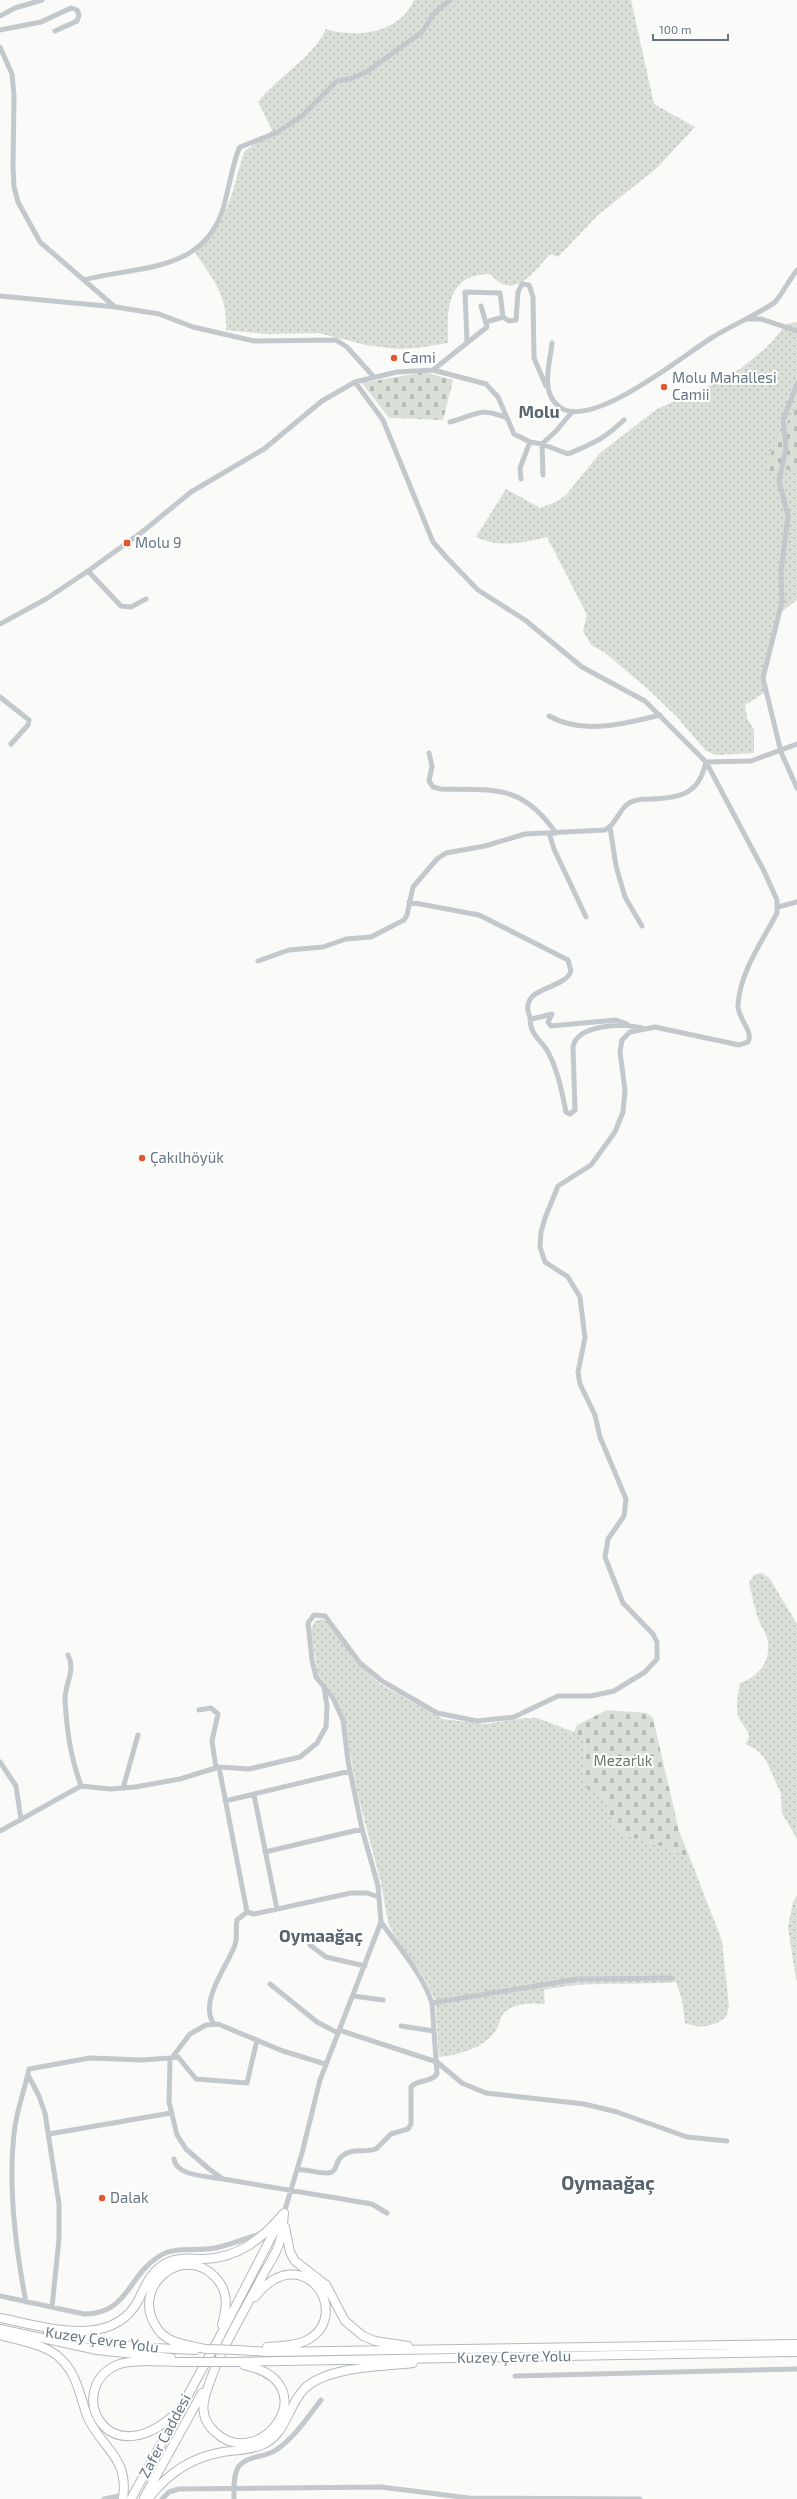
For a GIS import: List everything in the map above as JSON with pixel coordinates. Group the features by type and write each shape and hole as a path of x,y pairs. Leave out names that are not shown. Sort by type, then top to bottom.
{"highway":[{"path":"0,2319 85,2332 101,2330 115,2324 127,2315 137,2302 150,2276 159,2267 170,2261 188,2257 220,2257 237,2252 253,2244 269,2231 284,2213"},
{"path":"178,2411 165,2422 141,2435 129,2437 117,2435 100,2423 94,2410 94,2395 102,2377 117,2365 137,2362 199,2362 230,2362 266,2371 279,2383 284,2397 283,2412 276,2426 265,2436 251,2442 236,2443 224,2439 212,2430 205,2419 202,2406 212,2374 245,2310 280,2241 284,2213"},
{"path":"217,2342 284,2213"},
{"path":"284,2213 287,2242 295,2261 326,2285 339,2313 352,2329 375,2341 447,2354"},
{"path":"217,2342 227,2305 226,2294 221,2284 208,2270 201,2267 182,2265 164,2272 154,2284 148,2301 151,2317 156,2327 172,2341 206,2349 237,2350 280,2346 308,2339 321,2328 325,2311 322,2293 314,2281 299,2274 289,2274 270,2280 245,2310"},
{"name":"Kuzey Çevre Yolu","path":"0,2319 52,2333 120,2344 182,2350 206,2349"},
{"name":"Kuzey Çevre Yolu","path":"0,2329 97,2350 199,2362"},
{"path":"0,2335 53,2353 69,2368 92,2425 118,2461 123,2474 126,2498"},
{"name":"Zafer Caddesi","path":"126,2498 217,2342"},
{"name":"Kuzey Çevre Yolu","path":"230,2362 797,2344"},
{"name":"Kuzey Çevre Yolu","path":"237,2350 268,2352 447,2354 797,2352"},
{"path":"148,2499 163,2482 191,2461 206,2455 250,2449 273,2439 282,2429 298,2397 305,2388 324,2376 447,2354"},
{"name":"Zafer Caddesi","path":"143,2499 212,2374"}],"street":[{"path":"0,16 15,8 42,0"},
{"path":"84,280 147,270 192,252 207,238 219,220 240,147 276,133 302,116 337,81 353,78 368,71 422,32 436,12 450,0"},
{"path":"0,30 42,22 71,8 78,12 77,21 55,30"},
{"path":"0,47 12,74 14,95 14,181 18,202 40,242 116,307"},
{"path":"467,343 465,292 500,293 503,317 509,321 516,320 518,292 522,284 529,285 533,297 534,358 551,398 561,408 572,412 588,409 638,389 712,337 776,301 797,270"},
{"path":"0,296 116,307 159,314 193,327 254,341 336,340 347,347 373,376"},
{"path":"433,370 487,327 481,306"},
{"path":"486,322 503,317"},
{"path":"745,319 761,319 797,331"},
{"path":"547,387 552,343"},
{"path":"0,624 46,600 142,532 191,492 264,450 322,401 355,382 373,376 416,370 433,370 486,384 498,397 514,434 530,442 542,444 568,454 592,445 609,434 624,420"},
{"path":"355,382 383,420 433,542 478,590 524,620 582,667 625,688 645,701 706,762 748,837 764,871 778,907 776,914 745,974 739,999 738,1013 750,1034 747,1044 739,1045 668,1029 643,1028 616,1020 552,1026 548,1022 552,1014 534,1020 530,1017"},
{"path":"797,384 783,420 786,448 780,481 788,516 781,571 782,602 763,678 781,752 797,788"},
{"path":"450,422 479,412 492,412 507,418"},
{"path":"543,475 542,444 572,412"},
{"path":"521,479 520,468 530,442"},
{"path":"88,571 120,606 131,607 146,599"},
{"path":"0,697 29,720 28,725 11,744"},
{"path":"549,716 566,723 597,726 660,715"},
{"path":"706,762 751,760 781,752 797,744"},
{"path":"429,753 432,766 429,781 433,787 441,789 496,790 516,795 536,808 556,833"},
{"path":"258,961 289,950 323,947 346,939 371,937 404,920 407,915 409,902 415,884 442,855 485,846 516,836 602,831 610,827 624,808 632,802 672,797 691,791 701,780 706,762"},
{"path":"610,827 616,866 626,896 642,926"},
{"path":"550,833 554,849 586,917"},
{"path":"409,902 479,915 568,960 571,967 569,975 560,982 533,996 528,1004 530,1029 547,1051 562,1091 566,1112 570,1114 575,1110 574,1047 576,1038 583,1032 627,1024"},
{"path":"778,907 797,902"},
{"path":"297,2170 330,2173 335,2169 340,2158 346,2154 357,2150 376,2149 391,2134 408,2129 410,2124 411,2087 414,2084 435,2078 438,2072 432,2003 419,1976 382,1922 379,1897 362,1829 350,1771 343,1720 333,1698 323,1686 315,1672 307,1626 309,1620 318,1614 327,1619 360,1663 382,1681 437,1713 477,1721 514,1717 558,1696 591,1696 614,1691 645,1672 657,1659 657,1642 653,1634 623,1602 605,1557 608,1539 624,1516 626,1499 600,1437 595,1415 580,1384 578,1372 585,1338 580,1297 568,1277 545,1262 540,1247 544,1218 558,1186 591,1165 615,1132 623,1112 625,1090 620,1046 625,1036 643,1028"},
{"path":"68,1655 72,1669 65,1697 68,1742 81,1786"},
{"path":"0,1831 81,1786 123,1788 180,1779 217,1768 252,1769 297,1758 306,1753 319,1740 326,1727 327,1706 323,1686"},
{"path":"199,1710 211,1708 218,1714 212,1741 247,1912"},
{"path":"123,1788 138,1735"},
{"path":"0,1762 16,1786 21,1820"},
{"path":"225,1801 350,1771"},
{"path":"254,1795 277,1909"},
{"path":"265,1852 362,1829"},
{"path":"247,1912 252,1914 351,1893 367,1893 379,1897"},
{"path":"214,2024 210,2011 214,1987 234,1947 237,1936 237,1920 247,1912"},
{"path":"284,2213 325,2064 382,1922"},
{"path":"310,1945 326,1957 365,1966"},
{"path":"432,2003 577,1979 672,1978"},
{"path":"270,1984 317,2022 338,2031 437,2062 462,2082 486,2093 589,2105 687,2137 727,2141"},
{"path":"353,1996 383,2000"},
{"path":"223,2179 202,2164 183,2145 177,2135 171,2113 168,2095 172,2056 190,2034 206,2025 223,2025 257,2040 325,2064"},
{"path":"401,2026 434,2031"},
{"path":"26,2302 17,2249 13,2206 15,2129 29,2069 90,2058 142,2060 172,2056 178,2057 196,2079 247,2083 257,2040"},
{"path":"28,2075 42,2104 49,2134 60,2215 52,2307"},
{"path":"49,2134 171,2113"},
{"path":"174,2159 175,2165 181,2170 290,2191 372,2204 387,2213"},
{"path":"0,2296 84,2314 101,2312 122,2299 142,2271 162,2254 181,2250 217,2248 269,2231"},
{"path":"515,2376 797,2369"},
{"path":"234,2499 236,2475 241,2464 248,2460 270,2454 289,2441 321,2400"},
{"path":"162,2499 175,2490 381,2486 469,2498 640,2499"},
{"path":"104,2499 126,2498"}],"green space":[{"path":"414,0 631,0 654,104 695,127 657,168 598,215 558,257 550,254 530,276 523,281 515,285 507,285 499,282 490,274 476,276 465,280 457,287 452,296 449,307 448,343 417,348 397,349 366,345 319,333 266,334 226,330 226,318 222,297 213,279 194,251 210,238 222,219 231,197 244,152 272,130 258,102 266,92 304,58 320,40 326,29 351,33 376,31 399,20"},
{"path":"797,322 797,600 780,613 766,656 764,693 745,705 747,718 754,730 754,753 717,755 706,751 677,717 649,690 604,652 591,645 583,631 587,615 547,537 520,543 502,543 476,537 506,489 540,508 556,502 566,495 600,453 657,409 711,385 740,369 766,348 787,324"},
{"path":"425,372 453,380 443,420 389,418 362,383"},
{"path":"797,401 797,468 773,472 765,469 780,430 792,417"},
{"path":"762,1573 770,1579 797,1624 797,1839 782,1813 781,1794 766,1760 757,1750 745,1744 749,1736 739,1719 737,1711 740,1683 753,1676 763,1666 768,1653 767,1638 759,1621 749,1583 754,1575"},
{"path":"322,1619 329,1623 355,1660 380,1684 443,1719 485,1724 525,1718 537,1718 574,1732 585,1742 583,1783 603,1796 613,1823 625,1835 664,1847 690,1858 722,1941 729,2007 726,2017 717,2023 707,2026 696,2026 685,2023 682,2000 676,1982 643,1984 593,1984 560,1987 544,1990 545,2004 520,2005 510,2008 502,2015 497,2028 485,2042 470,2050 439,2057 435,2000 422,1974 395,1938 388,1922 381,1883 358,1796 342,1711 333,1693 318,1678 311,1629 315,1621"},
{"name":"Mezarlık","path":"607,1710 647,1713 653,1718 679,1831 690,1858 664,1847 625,1835 613,1823 603,1796 588,1789 583,1783 585,1742 574,1732 577,1725"},
{"path":"797,1895 796,1980 788,1927 793,1902"}],"place":[{"name":"Cami","path":"394,358"},
{"name":"Molu Mahallesi Camii","path":"664,387"},
{"name":"Molu 9","path":"127,543"},
{"name":"Çakılhöyük","path":"142,1158"},
{"name":"Dalak","path":"102,2198"}],"district":[{"name":"Molu","path":"539,412"},
{"name":"Oymaağaç","path":"321,1936"},
{"name":"Oymaağaç","path":"608,2183"}]}
